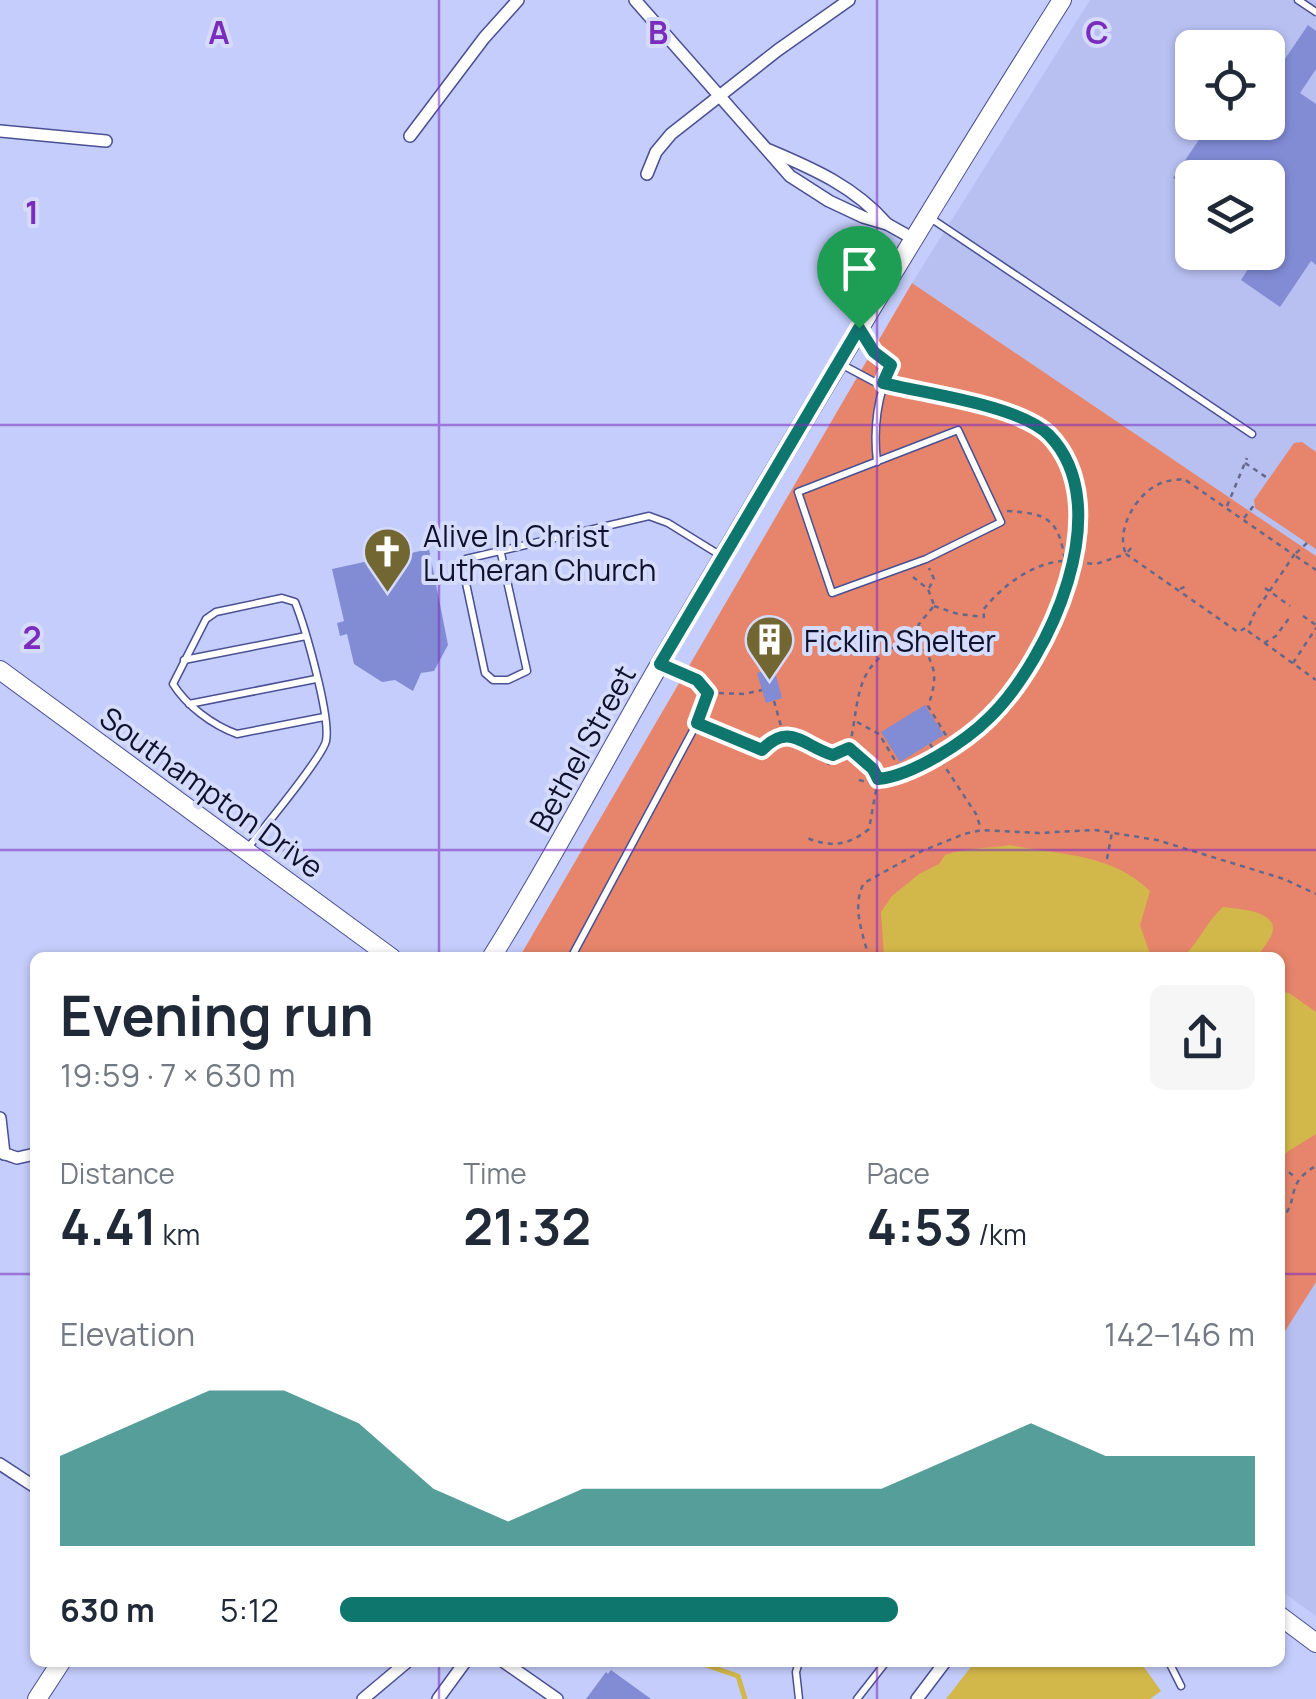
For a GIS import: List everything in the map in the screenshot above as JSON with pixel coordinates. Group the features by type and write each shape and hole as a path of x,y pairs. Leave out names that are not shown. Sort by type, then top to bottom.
{"street":[{"path":"410,136 518,0"},
{"path":"635,0 790,176 863,218 887,224 912,238"},
{"path":"646,174 656,152 671,134 848,0"},
{"name":"Bethel Street","path":"496,952 660,664 912,238 1062,0"},
{"path":"0,130 106,141"},
{"path":"766,149 841,184 870,204 887,224"},
{"name":"Southampton Drive","path":"4,680 384,952"},
{"path":"0,1118 2,1153 18,1158 30,1155"},
{"path":"0,1464 30,1484"},
{"path":"1285,1620 1316,1643"},
{"path":"37,1699 57,1667"},
{"path":"363,1699 401,1667"},
{"path":"438,1699 461,1667"},
{"path":"511,1667 554,1698"},
{"path":"917,1699 940,1667"}],"lane":[{"path":"1298,0 1316,12"},
{"path":"926,215 1252,434"},
{"path":"859,328 874,352 891,365 873,432 877,462"},
{"path":"838,363 883,385"},
{"path":"958,430 995,510 1001,522 926,559 832,593 798,492 958,430"},
{"path":"500,549 527,672 508,680 493,680 485,672 463,569 466,560 500,549 650,516 724,558"},
{"path":"246,850 326,742 324,718 306,636 294,602 282,598 216,612 206,619 173,684 190,704 237,734 324,718"},
{"path":"184,660 306,636"},
{"path":"574,952 697,723 708,693 697,680 660,664"},
{"path":"190,704 316,679"},
{"path":"798,1667 799,1699"},
{"path":"857,1699 882,1667"},
{"path":"1172,1667 1181,1686"}],"path":[{"path":"859,780 877,782 938,756 991,716 1056,617 1074,563 1074,482 1050,436 1009,412 883,385"},
{"path":"1226,508 1246,460 1269,479"},
{"path":"1316,570 1184,479 1148,490 1126,524 1121,540 1126,554 1238,632 1247,630 1316,680"},
{"path":"1243,520 1255,504"},
{"path":"995,510 1027,512 1050,520 1062,535 1065,561"},
{"path":"1247,630 1267,590 1294,555 1308,544"},
{"path":"984,617 983,610 990,602 1030,570 1065,561 1096,564 1126,554 1132,547"},
{"path":"926,559 934,579 928,589"},
{"path":"908,565 914,580 928,589 934,606"},
{"path":"1179,590 1188,585"},
{"path":"1267,590 1290,606"},
{"path":"934,606 991,618"},
{"path":"849,748 865,671 877,657 915,636 919,624 934,606"},
{"path":"1292,664 1316,627 1302,616"},
{"path":"1264,643 1276,636 1290,617"},
{"path":"915,636 934,665 928,706 952,746"},
{"path":"708,693 762,690"},
{"path":"774,702 784,736"},
{"path":"856,722 879,734 902,772"},
{"path":"697,723 762,750 764,756"},
{"path":"762,750 776,736 794,736 809,747 833,755"},
{"path":"930,744 976,814 982,830"},
{"path":"828,765 833,755 849,748"},
{"path":"805,836 836,845 860,837 869,829 877,782 873,769 849,748"},
{"path":"868,952 858,906 858,892 864,883 922,851 982,830 1112,831 1157,840 1256,870 1316,894"},
{"path":"1106,859 1112,831"},
{"path":"1285,1213 1297,1179 1316,1166"},
{"path":"1285,1169 1297,1179"}],"shaded area":[{"path":"1090,0 1316,0 1316,556 912,283"},
{"path":"912,283 1316,556 1316,1282 1285,1331 1285,952 522,952"},
{"path":"1302,442 1316,452 1316,549 1255,508 1254,500 1294,443"},
{"path":"1010,845 1084,858 1119,869 1150,891 1140,925 1149,952 884,952 881,912 892,896 939,864 945,855"},
{"path":"1223,907 1248,910 1265,916 1273,928 1261,952 1188,952"},
{"path":"1285,992 1316,1012 1316,1134 1285,1154"},
{"path":"1316,1275 1316,1616 1285,1594 1285,1326"},
{"path":"971,1667 1144,1667 1161,1691 1150,1699 946,1699"}],"building":[{"path":"1308,25 1316,31 1316,69 1300,93 1316,104 1316,265 1311,261 1280,307 1241,280 1247,270 1285,270 1285,160 1185,160 1199,140 1285,140 1285,59"},
{"name":"Alive In Christ Lutheran Church","path":"429,549 448,645 434,671 421,673 413,691 395,680 382,682 354,664 347,634 340,636 337,623 344,621 332,569 378,559 381,554 394,552 398,556"},
{"name":"Ficklin Shelter","path":"774,668 782,698 766,703 757,673"},
{"path":"925,705 944,735 900,762 881,732"},
{"path":"611,1670 651,1699 586,1699"}],"waterway":[{"path":"712,1667 738,1676 745,1699"}],"place":[{"name":"Alive In Christ Lutheran Church","path":"388,594"},
{"name":"Ficklin Shelter","path":"769,682"}],"route":[{"path":"859,328 874,352 891,365 883,383 1009,412 1050,436 1074,482 1077,507 1070,580 1056,617 1012,688 991,716 938,756 892,777 878,779 864,759 849,748 833,755 809,747 794,736 776,736 762,750 697,723 708,693 697,680 660,664 859,328"}]}
